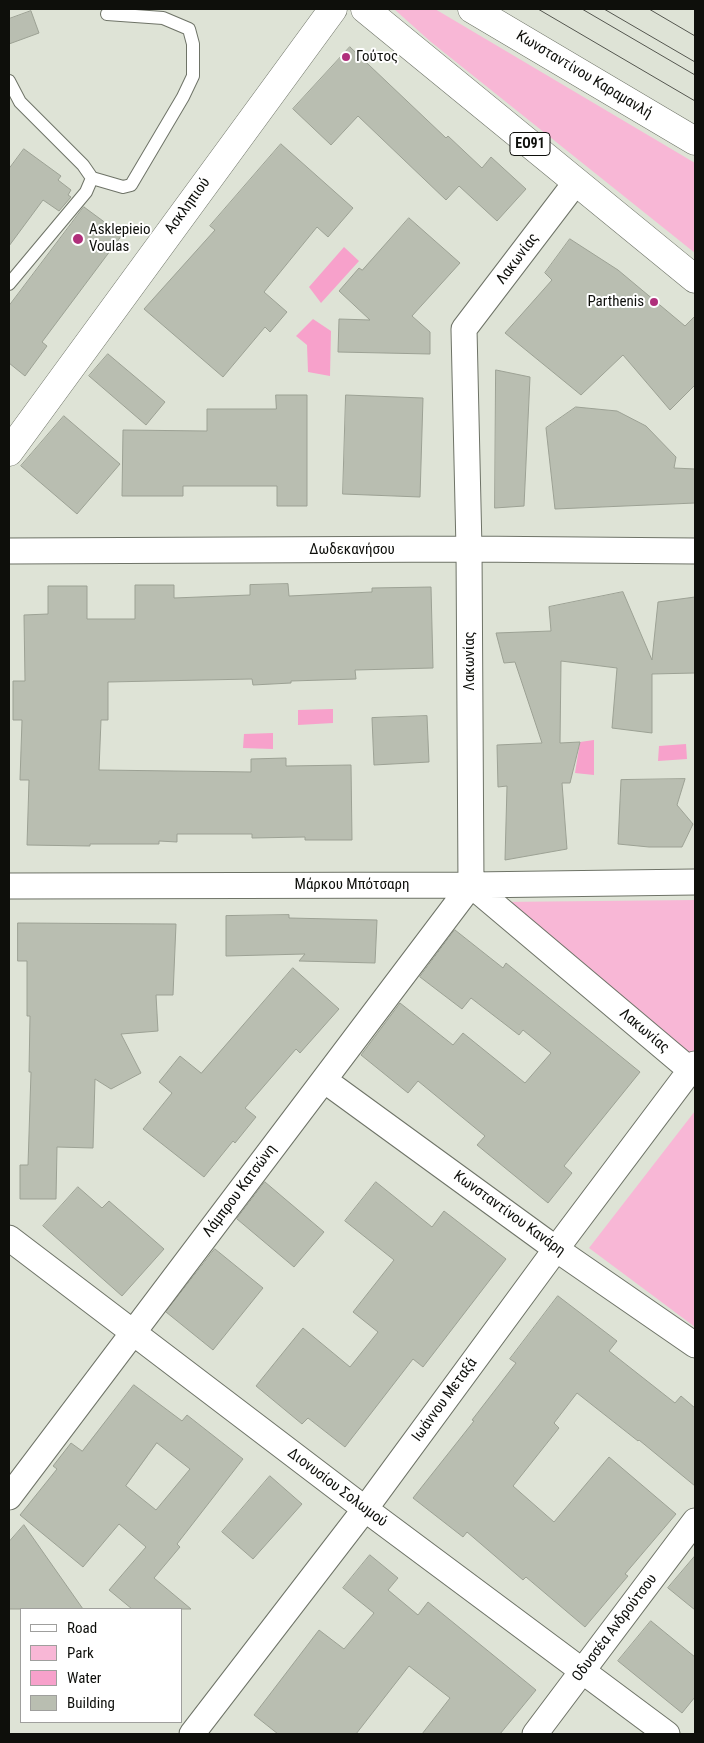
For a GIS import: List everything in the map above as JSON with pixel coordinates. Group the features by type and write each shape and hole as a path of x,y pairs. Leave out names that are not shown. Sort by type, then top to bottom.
{"main road":[{"name":"Ασκληπιού","path":"9,452 333,9"},
{"name":"ΕΟ91","path":"365,9 695,279"},
{"name":"Κωνσταντίνου Καραμανλή","path":"472,9 695,141"}],"street":[{"name":"Λακωνίας","path":"576,182 464,329 469,549 471,885 694,1069"},
{"name":"Δωδεκανήσου","path":"9,551 469,549 695,551"},
{"name":"Μάρκου Μπότσαρη","path":"9,886 471,885 695,882"},
{"name":"Λάμπρου Κατσώνη","path":"9,1497 471,885"},
{"name":"Ιωάννου Μεταξά","path":"192,1734 365,1509 556,1249 694,1069"},
{"name":"Κωνσταντίνου Κανάρη","path":"324,1080 556,1249 695,1345"},
{"name":"Διονυσίου Σολωμού","path":"9,1238 365,1509 667,1734"},
{"name":"Οδυσσέα Ανδρούτσου","path":"535,1734 695,1521"}],"lane":[{"path":"9,81 20,102 84,164 92,178 123,187 130,184 174,113 193,76 193,44 189,29 163,18 107,14"},
{"path":"9,284 14,268 86,192 92,178"}],"green space":[{"path":"394,9 435,9 695,163 695,253 431,42"},
{"path":"695,900 695,1053 693,1056 500,902"},
{"path":"695,1111 695,1327 589,1248"}],"water":[{"path":"344,247 359,261 321,303 309,287"},
{"path":"313,319 331,331 330,376 308,372 307,345 296,336"},
{"path":"333,709 333,723 298,725 298,710"},
{"path":"273,733 273,749 243,748 244,734"},
{"path":"594,740 594,775 575,773 580,742"},
{"path":"686,744 687,759 658,761 659,746"}],"building":[{"path":"31,11 39,33 9,44 9,19"},
{"path":"350,47 446,138 448,136 482,168 491,157 526,189 497,221 459,186 446,200 358,116 331,145 293,109"},
{"path":"281,144 353,208 328,237 317,227 264,292 287,312 270,332 265,327 223,377 144,309 215,230 210,226"},
{"path":"24,149 61,176 58,180 71,190 68,195 71,197 59,211 43,200 9,246 9,169"},
{"path":"84,207 122,235 42,342 47,346 25,376 9,363 9,306"},
{"path":"409,218 460,263 412,316 430,332 430,354 338,352 339,319 370,320 339,291 359,268 362,270"},
{"path":"570,239 618,270 685,326 695,316 695,385 670,410 623,355 581,395 505,333 552,280 545,273"},
{"path":"108,354 165,402 146,425 89,376"},
{"path":"496,370 530,377 524,506 495,508"},
{"path":"276,395 307,395 307,506 277,506 277,486 183,486 183,496 122,496 123,430 207,431 207,409 276,409"},
{"path":"346,395 423,398 420,497 343,494"},
{"path":"576,407 617,411 646,426 676,457 674,468 695,469 695,503 555,509 546,428"},
{"path":"64,416 120,464 77,514 21,466"},
{"path":"288,584 289,596 372,592 372,588 431,587 433,668 355,670 356,679 291,681 291,683 253,685 252,679 108,682 108,720 101,720 99,770 251,772 251,759 286,758 286,766 351,765 352,840 305,840 305,837 252,838 252,834 177,834 177,842 159,841 159,844 27,845 29,780 20,780 22,720 13,720 13,681 25,681 24,615 48,614 48,586 87,586 87,619 135,619 135,585 174,585 174,598 250,595 250,585"},
{"path":"623,592 652,660 658,602 695,597 695,673 652,674 652,733 612,728 617,668 561,661 560,743 580,742 570,783 562,783 567,849 505,860 507,786 498,787 497,745 542,743 515,662 504,663 496,633 551,631 549,607"},
{"path":"427,716 429,762 374,765 372,718"},
{"path":"685,779 677,805 693,824 682,847 649,847 618,844 621,780"},
{"path":"289,915 289,918 377,920 375,963 299,961 305,954 226,956 226,916"},
{"path":"18,923 176,924 173,995 156,995 158,1031 121,1034 141,1073 111,1089 95,1079 93,1148 57,1147 56,1199 20,1199 20,1165 28,1165 31,1072 29,1072 30,1016 27,1016 27,961 18,961"},
{"path":"455,930 503,968 506,963 640,1072 564,1166 572,1173 548,1203 477,1145 485,1136 418,1081 408,1093 361,1055 400,1003 453,1045 463,1033 525,1083 551,1053 523,1030 519,1035 471,998 462,1009 420,977"},
{"path":"293,968 339,1009 300,1053 296,1049 245,1108 256,1117 235,1143 233,1141 204,1177 143,1129 172,1093 159,1082 180,1056 201,1073"},
{"path":"265,1182 324,1232 294,1267 237,1219"},
{"path":"376,1182 432,1227 444,1211 506,1259 423,1367 413,1359 345,1447 308,1418 302,1424 256,1386 303,1328 350,1367 378,1332 353,1312 394,1260 345,1221"},
{"path":"78,1187 102,1208 109,1201 164,1249 122,1296 43,1226"},
{"path":"215,1249 263,1288 213,1350 166,1312"},
{"path":"558,1296 617,1341 609,1351 675,1403 681,1396 695,1408 695,1486 577,1393 554,1423 559,1428 513,1486 554,1522 609,1457 676,1514 625,1574 628,1576 585,1627 526,1577 523,1580 467,1532 463,1537 413,1498 474,1421 472,1420 516,1363 510,1359"},
{"path":"134,1385 182,1421 187,1415 243,1459 177,1544 180,1547 154,1578 191,1609 131,1608 109,1590 146,1547 119,1524 83,1567 20,1515 57,1469 53,1466 71,1443 82,1451","holes":["157,1443 190,1469 156,1510 126,1486"]},
{"path":"270,1476 302,1504 253,1559 222,1532"},
{"path":"24,1525 82,1608 9,1609 9,1542"},
{"path":"370,1555 398,1578 388,1590 418,1615 428,1602 536,1690 500,1734 422,1734 450,1698 409,1666 356,1734 278,1734 254,1715 319,1630 344,1649 374,1613 343,1588"},
{"path":"695,1556 695,1610 668,1588"},
{"path":"651,1621 695,1657 695,1697 682,1713 618,1661"}],"tram line":[{"path":"538,9 695,101"},
{"path":"582,9 695,75"},
{"path":"604,9 695,62"},
{"path":"649,9 695,36"}],"place":[{"name":"Γούτος","path":"346,57"},
{"name":"Asklepieio Voulas","path":"78,239"},
{"name":"Parthenis","path":"654,302"}]}
